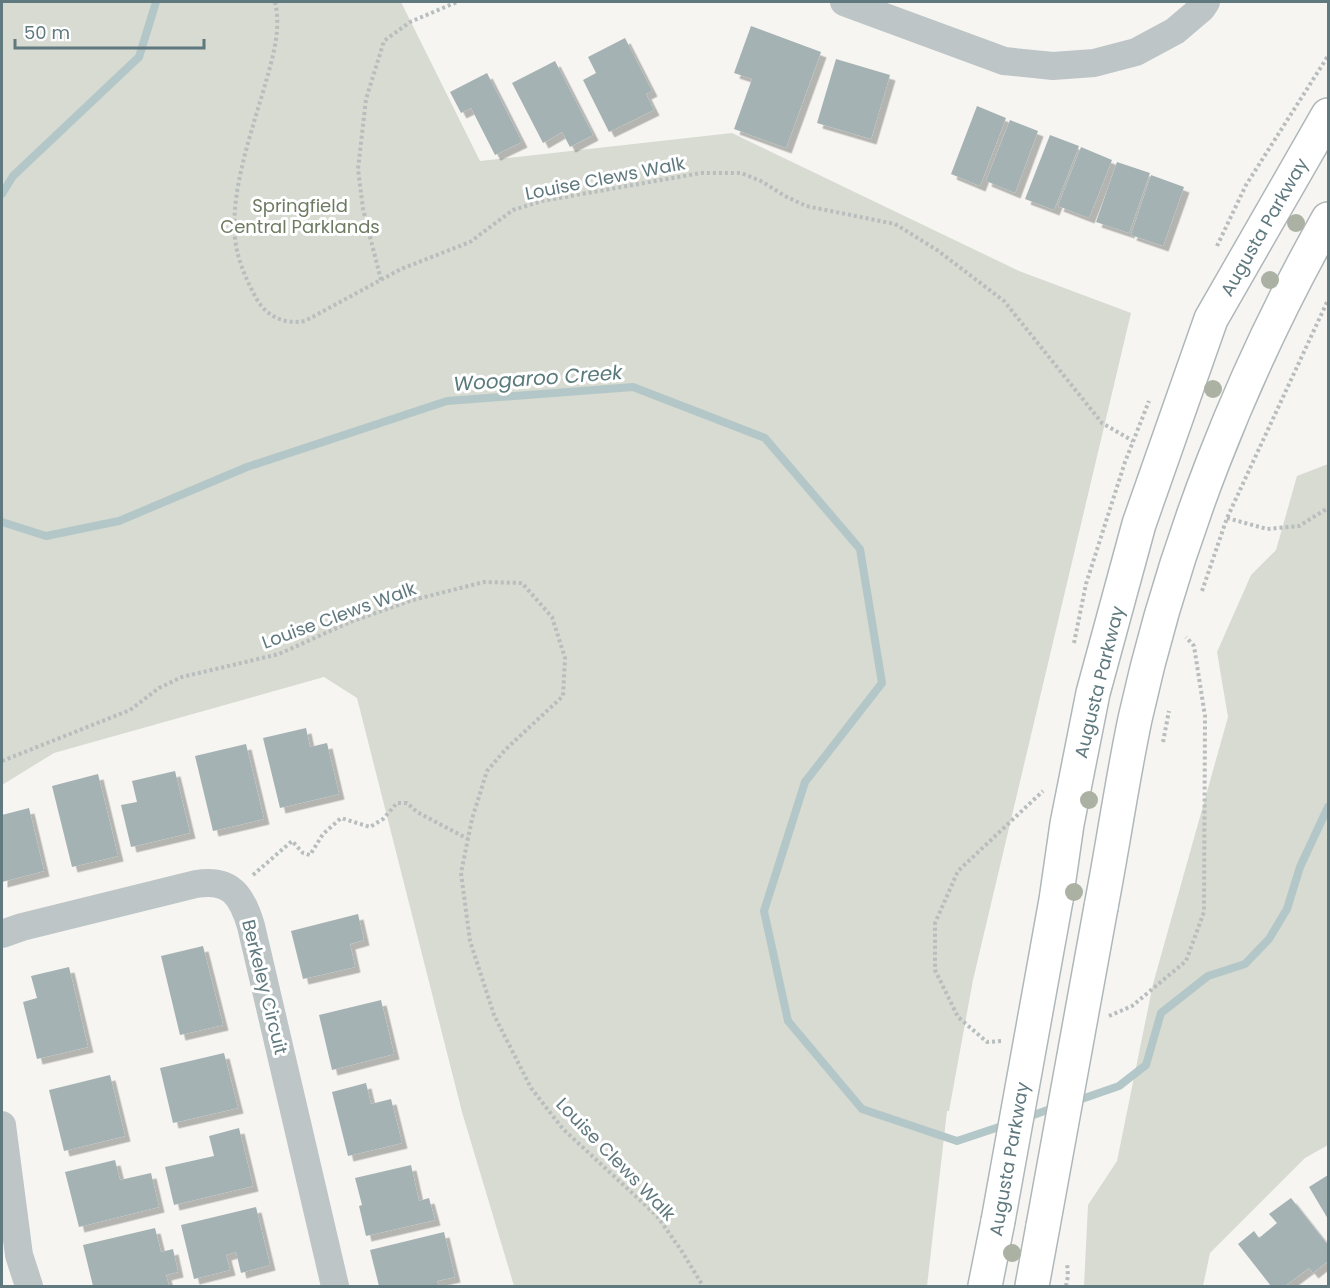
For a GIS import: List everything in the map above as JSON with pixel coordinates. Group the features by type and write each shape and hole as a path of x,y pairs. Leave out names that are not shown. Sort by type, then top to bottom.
{"main road":[{"name":"Augusta Parkway","path":"985,1287 1056,900 1067,825 1093,693 1139,524 1211,319 1329,115"},
{"path":"1032,1287 1135,719 1157,635 1185,544 1212,467 1235,411 1282,306 1329,219"}],"street":[{"path":"843,2 1004,61 1053,66 1094,63 1136,52 1174,32 1206,2"},
{"path":"2,934 196,884 208,882 221,884 234,891"},
{"name":"Berkeley Circuit","path":"234,891 242,901 251,926 335,1287"},
{"path":"2,1125 19,1254 29,1287"}],"path":[{"name":"Louise Clews Walk","path":"275,2 276,42 237,189 235,238 245,277 260,306 280,320 292,324 305,321 401,270 470,242 513,210 542,201 701,173 741,173 761,181 806,206 895,224 937,250 1004,301 1102,423 1133,441"},
{"path":"381,280 363,209 358,169 366,99 384,41 410,22 457,2"},
{"path":"1201,594 1227,518 1329,300"},
{"path":"1227,518 1267,529 1299,526 1329,508"},
{"name":"Louise Clews Walk","path":"2,761 130,710 159,688 182,677 279,654 350,622 413,600 484,582 522,583 552,616 565,658 563,696 506,749 487,771 461,873 470,941 494,1015 531,1088 563,1129 657,1216 703,1287"},
{"path":"1183,649 1189,626"},
{"path":"1160,752 1170,706"},
{"path":"234,891 292,842 303,853 310,855 323,834 341,818 370,827 383,819 397,803 407,803 417,812 468,839"}],"green space":[{"name":"Springfield Central Parklands","path":"2,2 401,2 480,161 732,133 1019,271 1131,313 973,980 949,1111 947,1111 927,1286 514,1286 462,1112 357,698 324,677 54,753 2,785"},
{"path":"1328,464 1328,1145 1305,1158 1210,1253 1203,1286 1084,1286 1088,1205 1117,1161 1153,984 1228,717 1217,652 1251,575 1276,550 1297,476"}],"building":[{"path":"751,26 821,52 786,148 734,129 752,79 734,73"},
{"path":"625,38 652,91 646,94 654,110 609,132 583,80 596,73 588,57"},
{"path":"836,59 890,75 871,139 817,123"},
{"path":"555,61 593,135 570,147 562,132 543,143 512,83"},
{"path":"487,73 522,142 495,155 471,108 461,113 450,92"},
{"path":"977,106 1006,118 980,186 951,174"},
{"path":"1010,120 1038,131 1015,193 986,181"},
{"path":"1050,135 1079,146 1054,210 1025,199"},
{"path":"1081,147 1112,160 1089,218 1058,206"},
{"path":"1117,162 1150,173 1129,233 1096,222"},
{"path":"1151,175 1184,187 1163,246 1131,235"},
{"path":"306,728 310,747 327,743 339,794 280,808 263,738"},
{"path":"246,744 264,819 213,831 195,756"},
{"path":"175,771 190,833 131,847 121,805 137,802 132,781"},
{"path":"98,774 118,856 72,867 52,786"},
{"path":"29,808 44,871 2,882 2,815"},
{"path":"358,914 364,940 350,944 355,967 303,979 291,931"},
{"path":"203,946 223,1025 180,1035 161,956"},
{"path":"69,967 88,1047 37,1059 23,1002 37,998 31,976"},
{"path":"381,1000 394,1054 332,1070 319,1015"},
{"path":"224,1053 238,1108 173,1123 160,1068"},
{"path":"110,1075 125,1136 64,1151 49,1090"},
{"path":"366,1083 371,1104 391,1099 402,1143 348,1156 332,1092"},
{"path":"239,1128 253,1186 174,1205 165,1167 214,1156 209,1136"},
{"path":"115,1160 120,1180 151,1173 159,1207 79,1227 65,1172"},
{"path":"411,1165 419,1201 429,1198 435,1220 366,1236 359,1206 362,1205 355,1178"},
{"path":"1328,1175 1328,1219 1309,1187"},
{"path":"1291,1198 1328,1245 1328,1261 1313,1273 1309,1268 1285,1286 1271,1286 1238,1244 1254,1231 1259,1238 1277,1223 1269,1214"},
{"path":"256,1207 270,1265 241,1273 236,1252 226,1255 230,1270 194,1279 181,1225"},
{"path":"155,1228 161,1252 173,1249 178,1272 166,1275 169,1286 93,1286 83,1245"},
{"path":"444,1232 455,1277 437,1281 439,1286 379,1286 370,1250"}],"waterway":[{"name":"Woogaroo Creek","path":"2,194 13,176 139,57 156,2"},
{"name":"Woogaroo Creek","path":"2,522 46,536 119,521 247,467 447,401 633,387 765,438 860,549 882,683 805,782 764,911 788,1021 862,1109 957,1141 1008,1124"},
{"name":"Woogaroo Creek","path":"1076,1101 1119,1086 1146,1065 1161,1013 1208,976 1245,964 1269,939 1287,909 1300,867 1328,807"},
{"name":"Woogaroo Creek","path":"1025,1118 1056,1107"}]}
